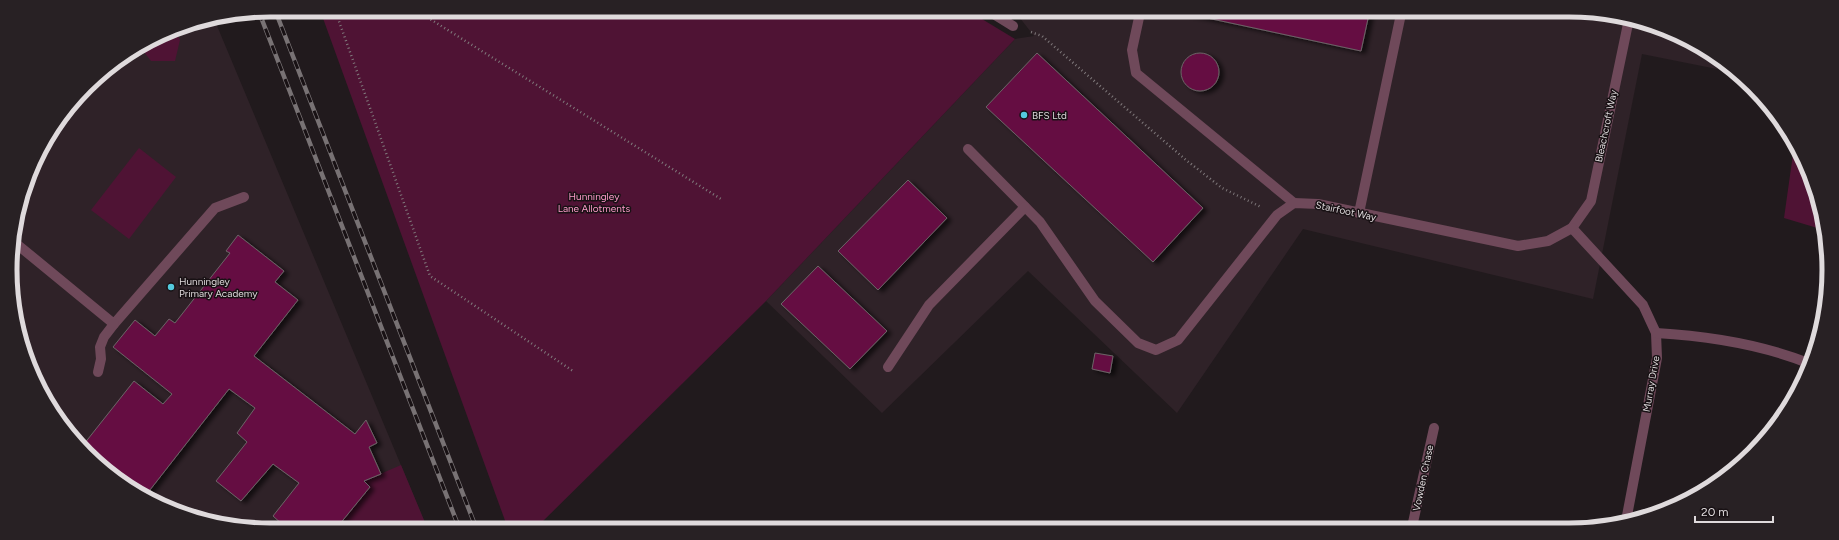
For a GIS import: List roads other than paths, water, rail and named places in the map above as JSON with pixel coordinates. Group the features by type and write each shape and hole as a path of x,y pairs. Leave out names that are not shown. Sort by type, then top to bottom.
{"street":[{"path":"998,17 1013,26"},
{"path":"968,149 1040,222 1095,301 1138,344 1156,350 1178,340 1277,215 1294,203 1136,73 1132,50 1139,17"},
{"path":"1359,213 1401,17"},
{"name":"Bleachcroft Way","path":"1572,228 1591,201 1630,25"},
{"path":"98,372 101,359 100,347 104,337 114,324 215,208 244,197"},
{"name":"Stairfoot Way","path":"1294,203 1318,204 1518,246 1548,241 1572,228"},
{"path":"888,367 929,305 1025,207"},
{"name":"Murray Drive","path":"1572,228 1643,305 1656,333 1657,358 1627,516"},
{"path":"18,246 114,324"},
{"path":"1656,333 1698,335 1782,353 1805,362"},
{"name":"Vowden Chase","path":"1413,523 1434,428"}],"railway":[{"path":"278,17 474,523"},
{"path":"261,18 457,523"}],"place":[{"name":"BFS Ltd","path":"1024,115"},
{"name":"Hunningley Primary Academy","path":"171,287"}],"park label":[{"name":"Hunningley Lane Allotments","path":"594,202"}]}
